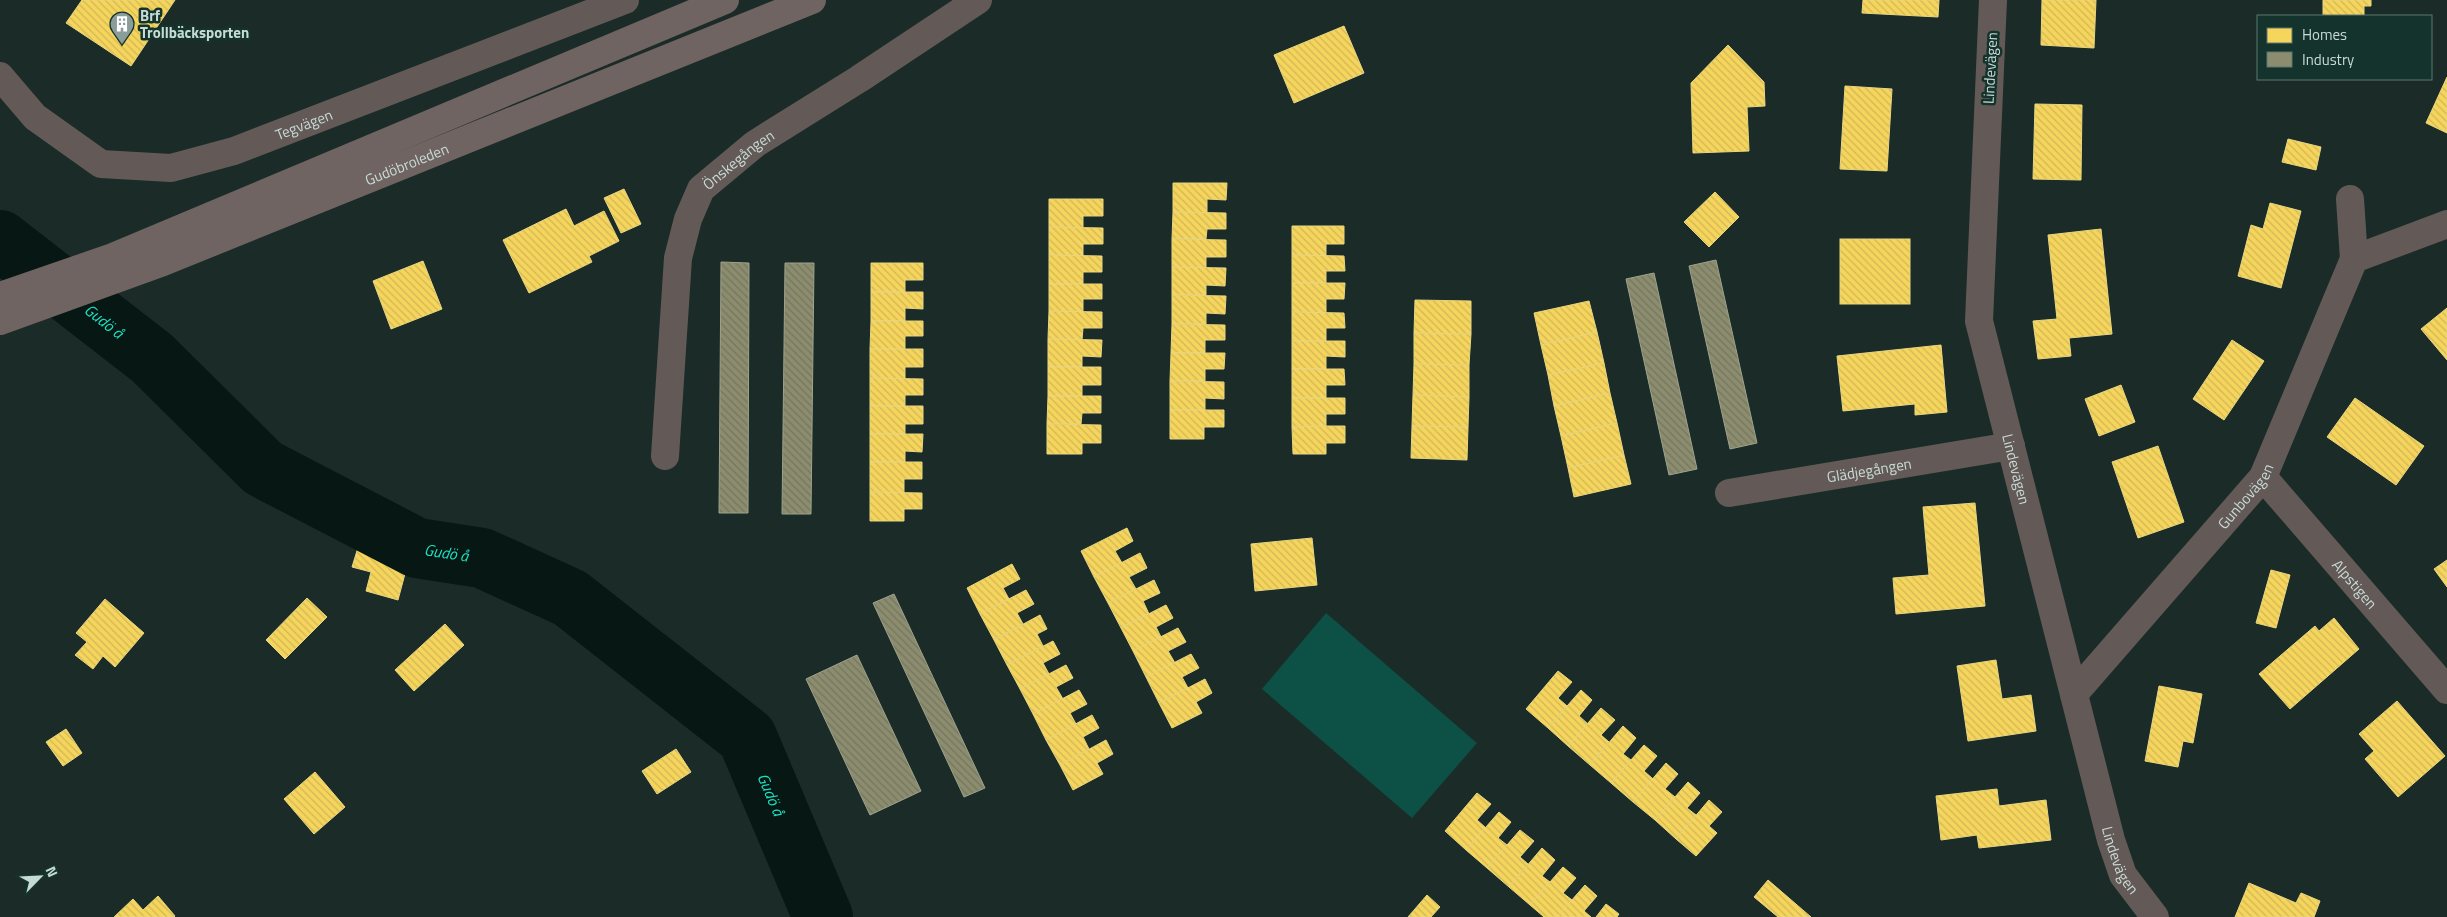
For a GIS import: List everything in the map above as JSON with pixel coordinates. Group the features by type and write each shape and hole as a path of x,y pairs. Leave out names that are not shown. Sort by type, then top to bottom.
{"main road":[{"name":"Gudöbroleden","path":"122,266 725,0"},
{"name":"Gudöbroleden","path":"0,321 18,298 122,266 812,0"}],"street":[{"name":"Tegvägen","path":"0,76 35,117 101,164 171,168 234,151 625,0"},
{"name":"Önskegången","path":"665,456 678,258 688,219 701,189 755,144 859,79 978,0"},
{"name":"Lindevägen","path":"1993,0 1979,321 2111,840 2123,875 2155,917"},
{"name":"Gunbovägen","path":"2074,694 2264,477 2354,259 2350,199"},
{"path":"2354,259 2447,224"},
{"name":"Glädjegången","path":"1729,493 2011,446"},
{"name":"Alpstigen","path":"2264,477 2447,690"}],"green space":[{"path":"1326,613 1477,743 1412,818 1262,689"}],"building: Homes":[{"name":"Brf Trollbäcksporten","path":"82,0 175,0 131,66 66,23"},
{"path":"1863,0 1939,0 1938,17 1862,13"},
{"path":"2042,0 2096,0 2094,48 2041,45"},
{"path":"2323,0 2371,0 2371,6 2364,6 2364,15 2323,15"},
{"path":"1344,26 1364,73 1294,103 1274,55"},
{"path":"1728,45 1764,82 1765,106 1747,107 1749,151 1693,153 1691,83"},
{"path":"2447,77 2447,133 2426,123"},
{"path":"1845,86 1892,89 1887,171 1840,169"},
{"path":"2035,104 2082,105 2081,180 2033,179"},
{"path":"2288,139 2321,147 2316,170 2282,162"},
{"path":"1173,183 1227,183 1226,200 1207,199 1207,213 1173,212"},
{"path":"624,189 641,224 621,233 604,198"},
{"path":"1715,192 1739,217 1709,247 1684,222"},
{"path":"1049,199 1103,199 1103,216 1083,216 1083,228 1049,227"},
{"path":"2270,203 2301,211 2281,288 2238,276 2251,225 2263,229"},
{"path":"566,209 574,226 604,211 619,241 589,256 592,262 529,293 503,240"},
{"path":"1173,212 1226,213 1226,229 1207,229 1206,239 1172,239"},
{"path":"1292,226 1344,226 1344,244 1326,244 1326,256 1292,255"},
{"path":"1049,227 1103,228 1103,244 1083,244 1083,256 1049,255"},
{"path":"2101,229 2112,334 2069,338 2071,356 2038,359 2033,321 2057,319 2048,235"},
{"path":"1172,239 1226,240 1226,257 1206,257 1206,268 1172,267"},
{"path":"1840,239 1910,239 1910,304 1840,304"},
{"path":"1049,255 1102,256 1102,272 1083,272 1083,284 1049,284"},
{"path":"1292,255 1344,256 1345,271 1326,271 1326,283 1292,283"},
{"path":"423,261 442,309 391,329 373,281"},
{"path":"871,263 923,263 923,280 905,280 905,292 871,292"},
{"path":"1172,267 1226,268 1225,286 1206,285 1206,295 1172,295"},
{"path":"1292,283 1345,283 1344,299 1326,299 1326,313 1292,312"},
{"path":"1049,284 1102,284 1102,299 1083,299 1083,312 1049,311"},
{"path":"871,292 923,292 923,309 905,308 905,321 871,321"},
{"path":"1172,295 1226,296 1225,314 1206,313 1206,324 1172,324"},
{"path":"1415,300 1471,301 1471,334 1414,333"},
{"path":"1589,301 1597,332 1541,345 1534,313"},
{"path":"2447,308 2447,360 2421,329"},
{"path":"1049,311 1102,312 1102,328 1083,328 1082,340 1048,339"},
{"path":"1292,312 1344,313 1345,328 1326,328 1326,341 1292,341"},
{"path":"871,321 923,321 923,336 905,336 905,349 870,349"},
{"path":"1172,324 1225,325 1225,340 1205,340 1205,353 1171,353"},
{"path":"1597,332 1604,363 1548,375 1541,345"},
{"path":"1414,333 1471,334 1469,365 1414,364"},
{"path":"1048,339 1102,340 1101,357 1082,356 1082,367 1048,367"},
{"path":"2232,340 2264,361 2224,420 2193,399"},
{"path":"1292,341 1345,341 1345,357 1326,356 1326,369 1292,369"},
{"path":"1941,345 1947,412 1915,415 1915,404 1843,411 1837,356"},
{"path":"870,349 923,349 923,367 905,367 905,379 870,378"},
{"path":"1171,353 1225,353 1224,369 1205,369 1205,381 1170,381"},
{"path":"1604,363 1610,393 1554,406 1548,375"},
{"path":"1414,364 1469,365 1469,397 1413,395"},
{"path":"1048,367 1101,367 1101,385 1082,385 1082,396 1048,396"},
{"path":"1292,369 1344,369 1345,385 1326,385 1326,398 1292,398"},
{"path":"870,378 923,379 923,395 905,395 905,406 870,406"},
{"path":"1170,381 1224,382 1224,399 1205,398 1205,410 1170,410"},
{"path":"2121,385 2135,422 2099,436 2085,399"},
{"path":"1610,393 1617,423 1561,436 1554,406"},
{"path":"1413,395 1469,397 1468,427 1412,426"},
{"path":"1048,396 1101,396 1101,413 1082,413 1081,424 1047,424"},
{"path":"1292,398 1345,398 1345,414 1326,414 1326,426 1292,427"},
{"path":"2355,398 2424,446 2396,485 2327,437"},
{"path":"870,406 923,406 923,424 905,424 905,434 870,434"},
{"path":"1170,410 1224,410 1224,427 1204,427 1204,439 1170,439"},
{"path":"1617,423 1624,455 1568,468 1561,436"},
{"path":"1047,424 1101,425 1101,443 1082,443 1082,454 1047,454"},
{"path":"1345,426 1345,443 1326,443 1326,454 1293,454 1292,427"},
{"path":"1412,426 1468,427 1467,460 1411,458"},
{"path":"870,434 923,434 922,452 905,451 905,462 870,462"},
{"path":"2158,446 2184,522 2138,538 2112,462"},
{"path":"1624,455 1631,484 1574,497 1568,468"},
{"path":"870,462 922,462 922,479 904,479 904,493 870,492"},
{"path":"870,492 922,493 922,509 904,509 904,521 870,521"},
{"path":"1975,503 1985,606 1896,614 1893,578 1929,575 1923,507"},
{"path":"1127,528 1133,541 1115,551 1122,563 1094,577 1081,551"},
{"path":"1312,538 1317,585 1255,591 1251,544"},
{"path":"360,541 410,555 398,600 366,591 371,572 352,567"},
{"path":"1140,553 1147,568 1129,577 1136,589 1108,603 1094,577"},
{"path":"2447,560 2447,587 2434,569"},
{"path":"1012,564 1020,579 1003,588 1009,599 980,614 967,588"},
{"path":"2271,570 2290,575 2276,628 2256,623"},
{"path":"1154,580 1160,593 1143,601 1149,614 1121,628 1108,603"},
{"path":"1026,590 1034,604 1017,613 1023,624 994,640 980,614"},
{"path":"307,598 327,617 285,659 266,640"},
{"path":"105,599 144,633 115,667 103,656 93,669 75,655 87,642 76,633"},
{"path":"1166,605 1173,618 1156,627 1161,637 1133,651 1121,628"},
{"path":"1040,615 1047,629 1037,634 1043,646 1007,665 994,640"},
{"path":"2334,618 2359,649 2290,709 2259,674 2315,626 2319,631"},
{"path":"445,624 464,645 414,691 395,670"},
{"path":"1178,628 1186,642 1168,651 1175,663 1146,677 1133,651"},
{"path":"1053,641 1060,654 1043,663 1049,674 1020,689 1007,665"},
{"path":"1191,654 1199,668 1182,677 1188,688 1159,703 1146,677"},
{"path":"1996,660 2002,699 2031,695 2036,731 1968,741 1957,666"},
{"path":"1066,665 1073,678 1056,687 1063,699 1033,714 1020,689"},
{"path":"1558,671 1572,682 1558,698 1567,706 1548,728 1526,709"},
{"path":"1205,679 1212,693 1196,702 1202,713 1172,728 1159,703"},
{"path":"2159,686 2202,694 2193,743 2183,741 2178,767 2145,761"},
{"path":"1079,690 1087,704 1070,713 1076,724 1046,740 1033,714"},
{"path":"1581,690 1592,700 1579,716 1588,724 1568,746 1548,728"},
{"path":"2397,701 2445,756 2398,797 2365,759 2374,751 2359,734"},
{"path":"1601,708 1615,720 1601,735 1609,742 1590,765 1568,746"},
{"path":"1092,715 1099,728 1083,737 1089,749 1060,765 1046,740"},
{"path":"1623,726 1636,738 1623,754 1631,760 1611,783 1590,765"},
{"path":"66,729 82,753 63,766 46,742"},
{"path":"1106,740 1113,754 1097,763 1103,774 1073,790 1060,765"},
{"path":"1644,745 1657,756 1644,771 1653,779 1633,802 1611,783"},
{"path":"676,749 691,772 657,794 642,771"},
{"path":"1666,763 1678,774 1665,789 1675,797 1655,820 1633,802"},
{"path":"315,772 345,807 314,834 284,799"},
{"path":"1688,782 1700,793 1687,808 1696,815 1676,839 1655,820"},
{"path":"1997,789 1999,806 2046,800 2051,840 1979,848 1977,835 1941,840 1936,796"},
{"path":"1477,793 1491,804 1477,820 1486,828 1466,850 1445,831"},
{"path":"1709,800 1722,812 1709,826 1717,833 1696,856 1676,839"},
{"path":"1499,812 1511,822 1498,838 1507,845 1487,868 1466,850"},
{"path":"1520,830 1534,841 1520,857 1528,864 1509,887 1487,868"},
{"path":"1542,848 1555,860 1542,876 1550,882 1530,905 1509,887"},
{"path":"1563,867 1576,878 1563,893 1572,900 1557,917 1544,917 1530,905"},
{"path":"1768,880 1811,917 1778,917 1754,897"},
{"path":"2249,883 2296,903 2301,893 2320,901 2314,917 2235,917"},
{"path":"1585,885 1597,896 1584,911 1591,917 1557,917"},
{"path":"1427,895 1440,907 1431,917 1408,917"},
{"path":"158,896 174,917 114,917 133,899 143,910"},
{"path":"1606,904 1619,914 1617,917 1596,917"}],"building: Industry":[{"path":"1716,260 1757,443 1730,449 1689,266"},
{"path":"721,262 749,263 748,513 719,513"},
{"path":"785,263 814,263 811,514 782,514"},
{"path":"1654,273 1697,469 1669,475 1626,279"},
{"path":"894,594 985,788 964,797 873,603"},
{"path":"857,655 921,791 870,815 806,679"}],"waterway":[{"name":"Gudö å","path":"0,240 152,358 263,468 417,548 482,558 570,598 747,737 823,917"}],"place":[{"name":"Brf Trollbäcksporten","path":"122,45"}]}
